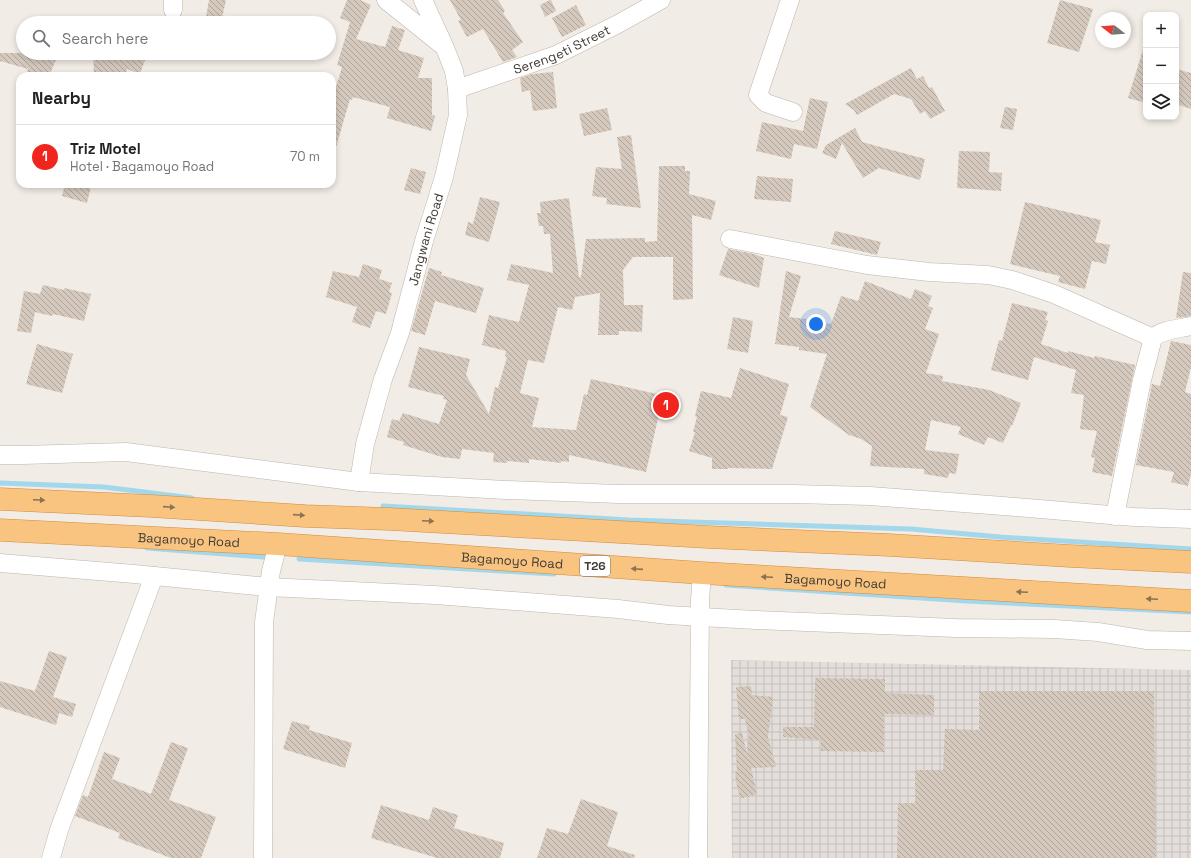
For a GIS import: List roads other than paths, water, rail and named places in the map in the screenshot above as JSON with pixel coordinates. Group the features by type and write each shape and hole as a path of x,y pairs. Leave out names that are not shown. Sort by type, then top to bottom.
{"highway":[{"path":"0,499 151,506 305,516 389,518 1191,562"},
{"name":"Bagamoyo Road","path":"0,530 278,544 702,573 1191,602"}],"street":[{"path":"386,0 445,48"},
{"name":"Jangwani Road","path":"359,482 367,437 383,380 400,333 424,241 444,177 458,115 457,89 454,71 445,48 422,0"},
{"name":"Serengeti Street","path":"457,89 556,55 618,24 661,0"},
{"path":"790,0 758,96 766,103 793,112"},
{"path":"730,239 867,265 929,272 988,275 1012,280 1054,294 1153,338"},
{"path":"1115,516 1142,380 1153,338 1164,332 1191,326"},
{"path":"0,455 126,452 359,482 611,494 793,494 870,496 1115,516 1191,519"},
{"path":"263,858 264,622 268,587 278,544"},
{"path":"0,563 268,587 443,596 618,609 700,617 956,628 1054,629 1098,632 1147,640 1191,641"},
{"path":"698,858 700,617 702,573"},
{"path":"51,858 62,823 154,576"}],"waterway":[{"path":"0,483 104,487 192,498"},
{"path":"383,506 629,520 911,529 1000,537 1191,549"},
{"path":"147,548 264,557"},
{"path":"299,559 554,574"},
{"path":"726,585 967,601 1191,612"}],"place":[{"name":"Triz Motel","path":"666,405"}]}
